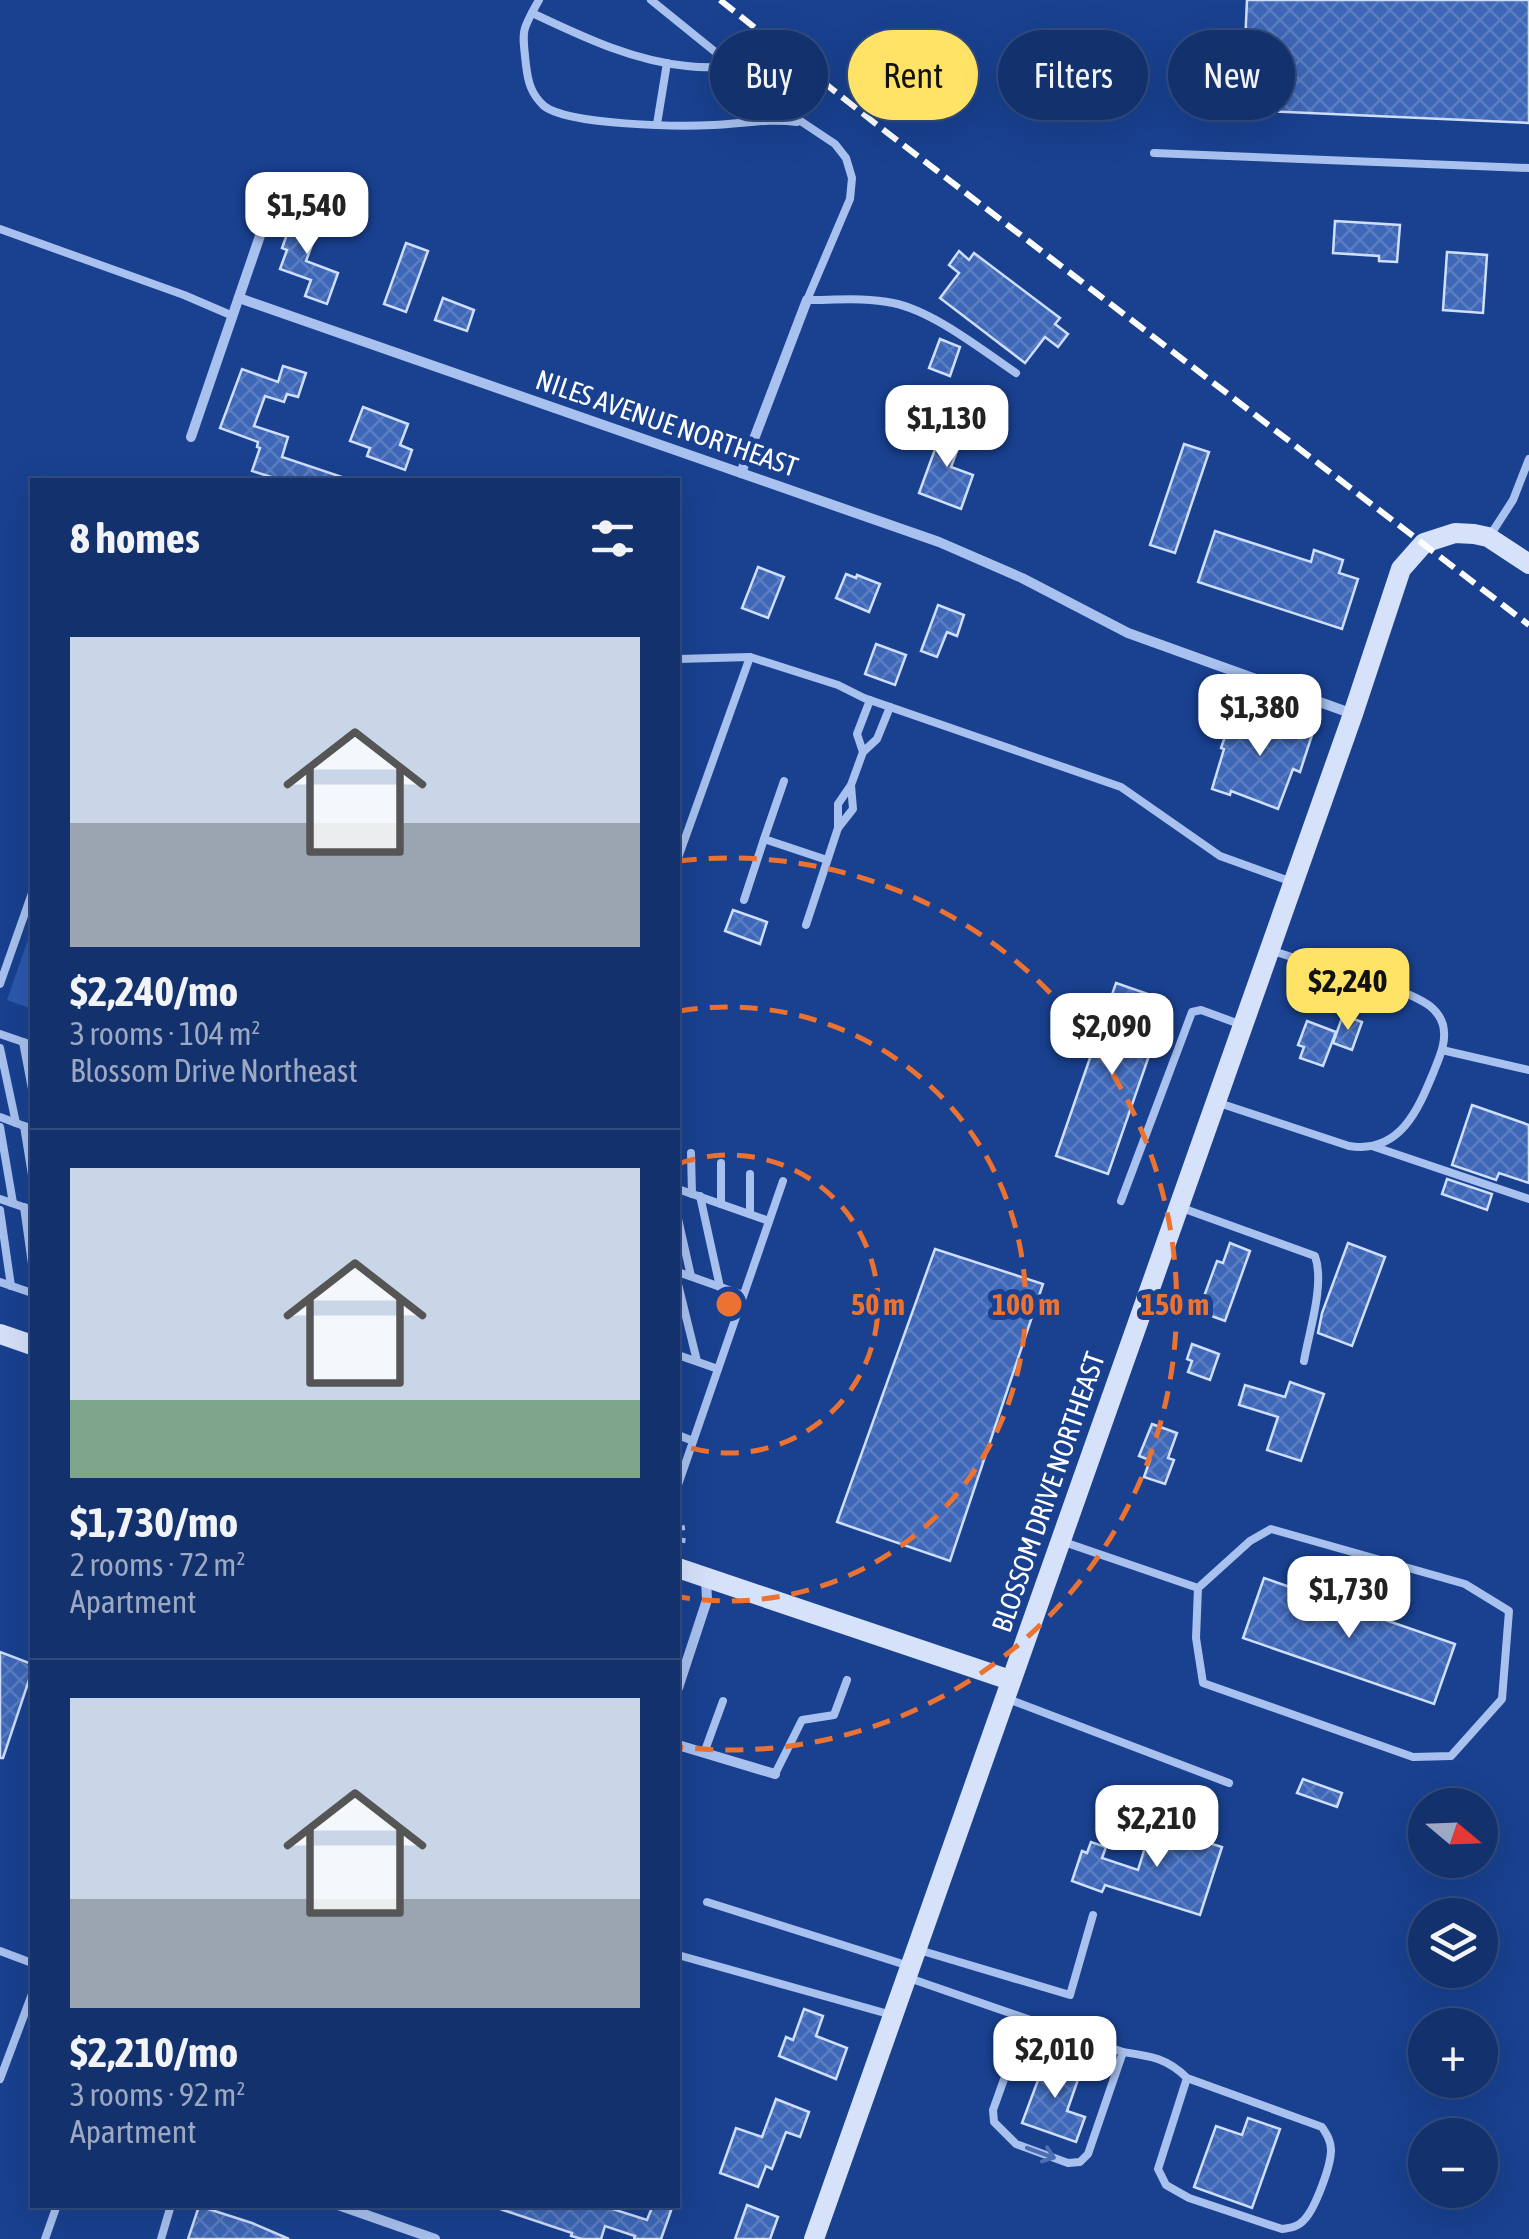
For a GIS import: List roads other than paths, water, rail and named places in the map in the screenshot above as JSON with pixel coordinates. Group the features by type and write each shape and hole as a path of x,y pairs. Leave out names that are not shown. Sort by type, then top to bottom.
{"street":[{"path":"192,436 263,227"},
{"name":"NILES AVENUE NORTHEAST","path":"239,298 939,542 1005,569 1128,634 1353,714"},
{"path":"742,473 807,300"},
{"name":"BLOSSOM DRIVE NORTHEAST","path":"814,2239 1401,569 1424,543 1455,533 1488,538"},
{"path":"1488,538 1529,564"},
{"path":"0,1334 30,1345"},
{"path":"680,1569 1007,1689"},
{"path":"680,1682 707,1600 706,1578"},
{"path":"680,1745 775,1774"},
{"path":"347,2208 435,2239"}],"lane":[{"path":"539,0 522,30 529,87 544,106 557,113 656,124 713,125 772,118 802,122"},
{"path":"652,0 710,47"},
{"path":"532,12 589,40 634,56 710,67"},
{"path":"656,124 667,63"},
{"path":"800,120 834,144 846,158 852,178 850,199 807,300 896,303 923,314 1016,373"},
{"path":"1154,154 1529,168"},
{"path":"0,229 232,316"},
{"path":"1488,538 1513,500 1529,459"},
{"path":"680,852 750,657"},
{"path":"680,659 750,657 1121,786 1220,856 1292,882"},
{"path":"863,752 858,734 870,700"},
{"path":"806,925 838,828 838,804 851,785 863,752 877,739 890,707"},
{"path":"744,900 784,781"},
{"path":"838,828 853,809 851,785"},
{"path":"764,839 827,860"},
{"path":"0,984 30,910"},
{"path":"1268,950 1410,995 1428,1003 1436,1012 1444,1035 1442,1050 1420,1106 1396,1135 1372,1146"},
{"path":"1121,1201 1192,1012 1201,1010 1242,1025"},
{"path":"0,1034 28,1044"},
{"path":"0,1048 24,1126 30,1163"},
{"path":"1442,1050 1529,1070"},
{"path":"1214,1102 1349,1146 1372,1146 1529,1199"},
{"path":"0,1117 24,1126"},
{"path":"0,1127 13,1204"},
{"path":"692,1153 696,1195 720,1287"},
{"path":"721,1163 721,1204"},
{"path":"750,1174 750,1214"},
{"path":"680,1479 783,1180"},
{"path":"680,1190 769,1221"},
{"path":"0,1199 28,1209 30,1236"},
{"path":"1178,1206 1314,1256 1319,1268 1304,1360"},
{"path":"0,1210 11,1286"},
{"path":"680,1228 690,1276"},
{"path":"680,1273 743,1295"},
{"path":"0,1282 30,1292"},
{"path":"680,1292 697,1361"},
{"path":"680,1355 718,1369"},
{"path":"680,1436 693,1441"},
{"path":"1272,1529 1466,1584 1509,1612 1502,1699 1451,1756 1413,1757 1203,1683 1196,1638 1198,1588 1250,1541 1272,1529"},
{"path":"1060,1540 1198,1588"},
{"path":"775,1774 802,1720 834,1714 848,1680"},
{"path":"1007,1689 1229,1782"},
{"path":"704,1753 722,1701"},
{"path":"706,1902 910,1964 1070,1995 1093,1916"},
{"path":"0,1952 30,1961"},
{"path":"680,1956 892,2015"},
{"path":"910,1964 1020,2018 1163,2061 1174,2065 1187,2078 1322,2127 1330,2139 1331,2154 1306,2219 1294,2228 1282,2229 1189,2198 1166,2186 1158,2169 1187,2078"},
{"path":"0,2079 30,1999"},
{"path":"1020,2018 1023,2026 993,2110 994,2122 1016,2144 1068,2162 1080,2162 1088,2154 1123,2052"},
{"path":"45,2239 56,2208"},
{"path":"161,2239 171,2208"}],"railway":[{"path":"720,0 1529,625"}]}
